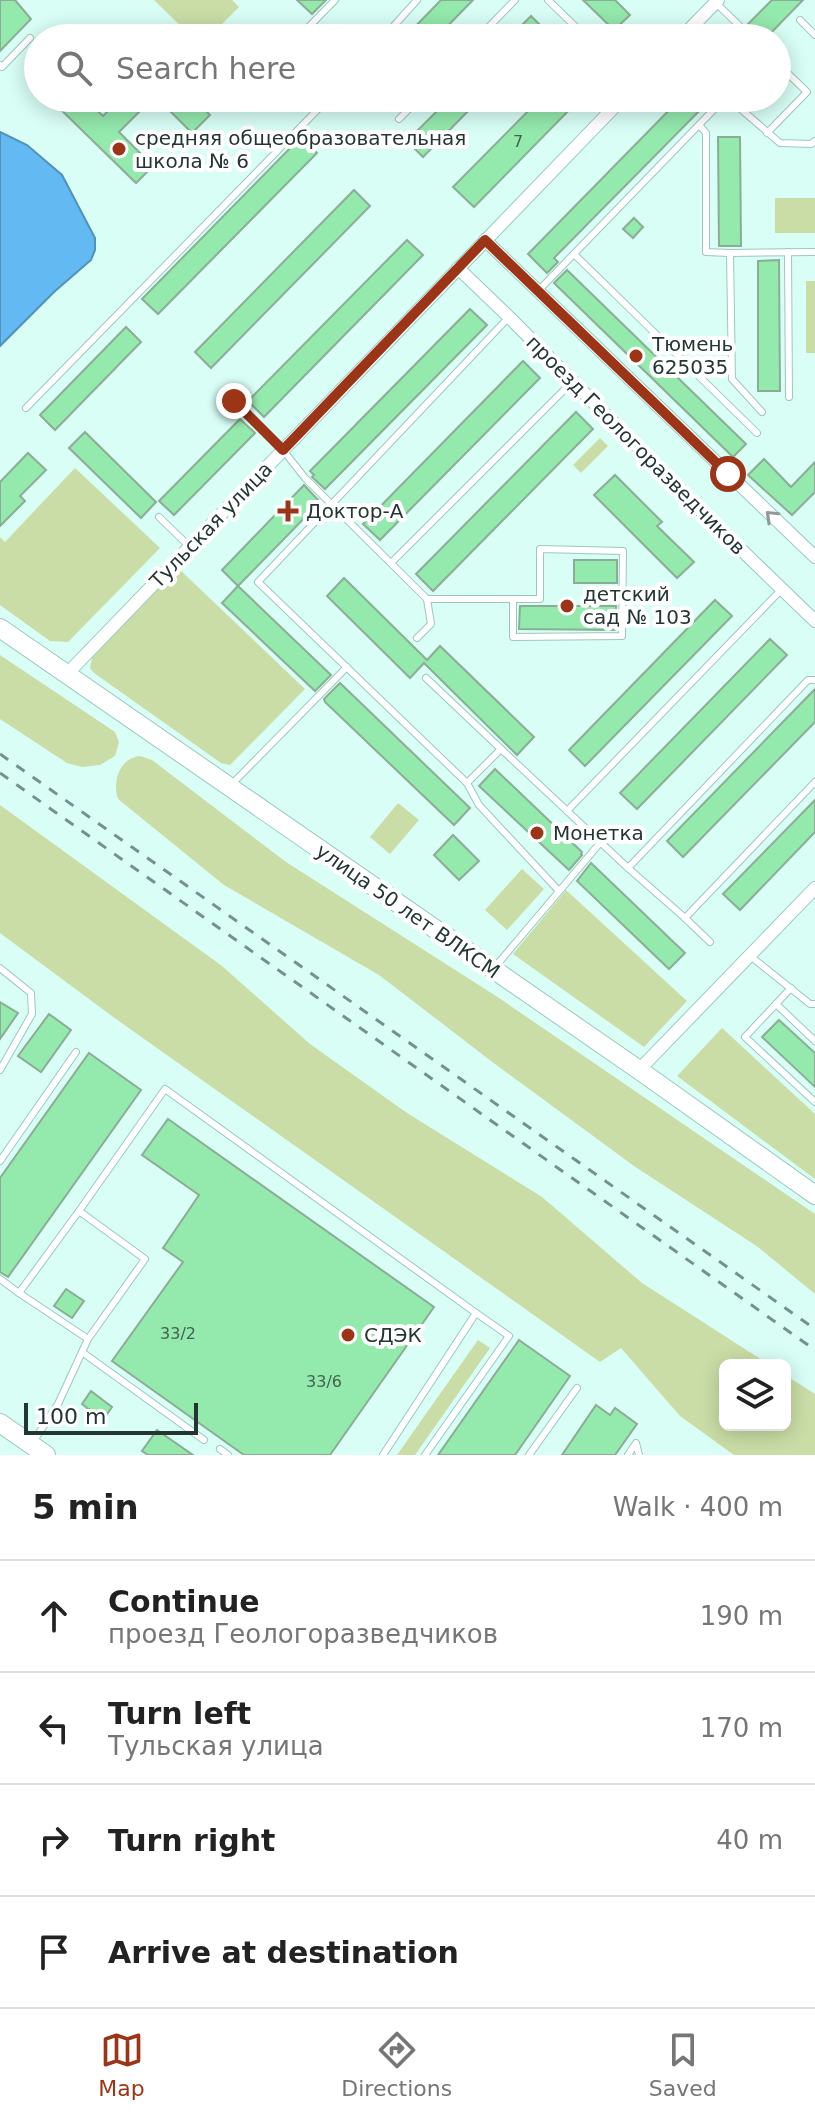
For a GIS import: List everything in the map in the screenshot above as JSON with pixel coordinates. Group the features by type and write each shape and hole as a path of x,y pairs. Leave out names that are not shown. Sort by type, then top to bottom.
{"street":[{"path":"694,24 716,1"},
{"name":"Тульская улица","path":"66,675 609,112"},
{"name":"проезд Геологоразведчиков","path":"485,240 815,557"},
{"name":"проезд Геологоразведчиков","path":"458,268 815,621"},
{"name":"улица 50 лет ВЛКСМ","path":"0,628 815,1195"},
{"path":"639,1070 815,888"},
{"path":"0,1423 38,1450"}],"lane":[{"path":"312,24 335,0"},
{"path":"396,24 417,0"},
{"path":"492,24 515,0"},
{"path":"548,0 573,24"},
{"path":"716,1 738,24"},
{"path":"800,20 815,35"},
{"path":"0,65 2,67 24,44"},
{"path":"791,77 807,92 791,108"},
{"path":"26,408 315,112"},
{"path":"399,119 406,112"},
{"path":"538,291 714,112"},
{"path":"743,112 780,143 811,144 815,141"},
{"path":"767,133 787,112"},
{"path":"700,126 706,133 706,252 815,252"},
{"path":"788,252 789,397"},
{"path":"730,253 732,379 762,412"},
{"path":"574,254 757,433"},
{"path":"509,317 258,582 467,783 479,805 559,891"},
{"path":"392,562 572,382"},
{"path":"234,401 283,450 305,478 427,599 431,624 417,638"},
{"path":"159,517 190,547"},
{"path":"427,599 513,599 540,599 540,549 623,551 622,636 513,637 513,599"},
{"path":"567,811 782,589"},
{"path":"229,788 347,667"},
{"path":"426,678 710,942"},
{"path":"628,868 808,680 815,680"},
{"path":"467,783 501,749"},
{"path":"685,918 815,782"},
{"path":"493,970 600,843"},
{"path":"749,955 810,1004 815,1004"},
{"path":"0,968 31,993 32,1014 0,1070"},
{"path":"791,988 745,1037 815,1102"},
{"path":"776,1004 815,1041"},
{"path":"0,1161 76,1052"},
{"path":"19,1293 165,1089 509,1336 425,1455"},
{"path":"38,1450 88,1339 145,1259 79,1211"},
{"path":"0,1279 88,1339"},
{"path":"383,1455 476,1313"},
{"path":"82,1352 204,1440"},
{"path":"529,1455 577,1388"},
{"path":"628,1455 636,1443 639,1455"},
{"path":"220,1449 228,1455"}],"green space":[{"path":"154,0 232,0 239,7 222,24 179,24"},
{"path":"775,198 815,198 815,233 775,233"},
{"path":"806,281 815,281 815,353 806,353"},
{"path":"600,438 608,446 581,473 573,465"},
{"path":"75,468 160,548 68,642 50,641 0,605 0,537 5,542"},
{"path":"177,567 305,689 230,765 221,763 90,668 92,658"},
{"path":"0,655 115,732 119,742 115,756 100,765 82,767 67,763 0,719"},
{"path":"140,756 152,760 286,862 496,996 815,1214 815,1294 758,1247 634,1166 379,975 224,885 118,799 116,785 119,772 127,761"},
{"path":"398,803 419,820 390,854 370,837"},
{"path":"0,805 222,966 310,1044 407,1113 542,1197 642,1283 761,1359 719,1359 719,1431 791,1431 791,1379 815,1394 815,1455 734,1455 680,1416 621,1348 600,1362 116,1019 0,933"},
{"path":"522,869 544,889 507,930 485,910"},
{"path":"566,890 687,1001 644,1047 513,954"},
{"path":"722,1028 815,1114 815,1179 677,1076"},
{"path":"478,1340 490,1348 415,1455 397,1455"}],"water":[{"path":"0,132 27,145 62,175 95,238 95,250 91,260 0,346"}],"building":[{"path":"0,0 15,0 31,19 0,51"},
{"path":"297,0 326,0 312,14"},
{"path":"441,0 473,0 450,24 418,24"},
{"path":"583,0 615,0 630,15 620,24 608,24"},
{"path":"772,0 803,0 780,24 748,24"},
{"path":"531,16 539,24 523,24"},
{"name":"средняя общеобразовательная школа № 6","path":"63,112 99,112 103,116 107,112 139,112 119,132 153,166 136,183"},
{"path":"171,112 207,112 210,115 192,133"},
{"path":"436,112 467,112 423,157 407,141"},
{"path":"527,112 567,112 474,207 453,187"},
{"path":"667,112 698,112 554,258 558,262 547,273 528,254"},
{"path":"301,137 317,153 158,314 142,299"},
{"path":"718,137 740,137 741,246 719,246"},
{"path":"354,190 370,206 211,368 195,352"},
{"path":"634,218 643,227 633,238 623,229"},
{"path":"407,240 423,255 264,417 248,401"},
{"path":"779,260 780,391 758,391 758,261"},
{"path":"567,270 746,444 733,457 554,283"},
{"path":"470,309 487,325 325,489 310,471"},
{"path":"126,327 141,342 55,430 40,415"},
{"path":"523,361 540,378 380,540 363,524"},
{"path":"576,412 593,429 433,591 416,574"},
{"path":"240,419 255,433 174,515 159,501"},
{"path":"85,432 156,502 141,518 69,448"},
{"path":"28,453 46,470 20,496 25,501 0,526 0,482"},
{"path":"764,459 791,487 815,462 815,492 792,515 748,475"},
{"path":"615,475 662,522 657,526 694,562 677,578 594,495"},
{"path":"304,485 320,502 238,586 222,570"},
{"path":"574,560 617,560 617,583 574,583"},
{"path":"344,578 427,660 440,646 534,737 517,755 424,663 410,678 327,596"},
{"path":"238,586 331,675 315,691 222,603"},
{"path":"715,600 732,616 585,766 569,750"},
{"path":"520,606 616,606 616,630 519,629"},
{"path":"770,639 787,655 637,809 620,793"},
{"path":"340,683 470,808 454,825 325,702 324,699"},
{"path":"815,689 815,722 683,857 667,841"},
{"path":"495,769 582,852 569,870 479,786"},
{"path":"815,800 815,832 740,910 723,894"},
{"path":"453,835 479,861 459,880 434,855"},
{"path":"591,863 685,953 669,969 577,881"},
{"path":"0,1002 18,1013 0,1039"},
{"path":"49,1014 71,1030 41,1072 18,1056"},
{"path":"779,1020 815,1053 815,1087 762,1037"},
{"path":"89,1053 141,1090 8,1277 0,1272 0,1178"},
{"path":"168,1119 434,1307 330,1455 244,1455 112,1361 183,1262 163,1248 199,1195 142,1155"},
{"path":"66,1289 84,1301 72,1318 54,1306"},
{"path":"519,1340 570,1376 515,1455 438,1455"},
{"path":"91,1391 112,1407 103,1420 82,1404"},
{"path":"596,1405 610,1415 615,1408 637,1424 615,1455 562,1455"},
{"path":"157,1430 193,1455 148,1455 142,1451"}],"railway":[{"path":"0,754 815,1329"},
{"path":"0,773 815,1350"}],"place":[{"name":"средняя общеобразовательная школа № 6","path":"119,149"},
{"name":"Тюмень 625035","path":"636,356"},
{"name":"Доктор-А","path":"288,511"},
{"name":"детский сад № 103","path":"567,606"},
{"name":"Монетка","path":"537,833"},
{"name":"СДЭК","path":"348,1335"}],"route":[{"path":"234,401 283,450 485,240 728,474"}]}
